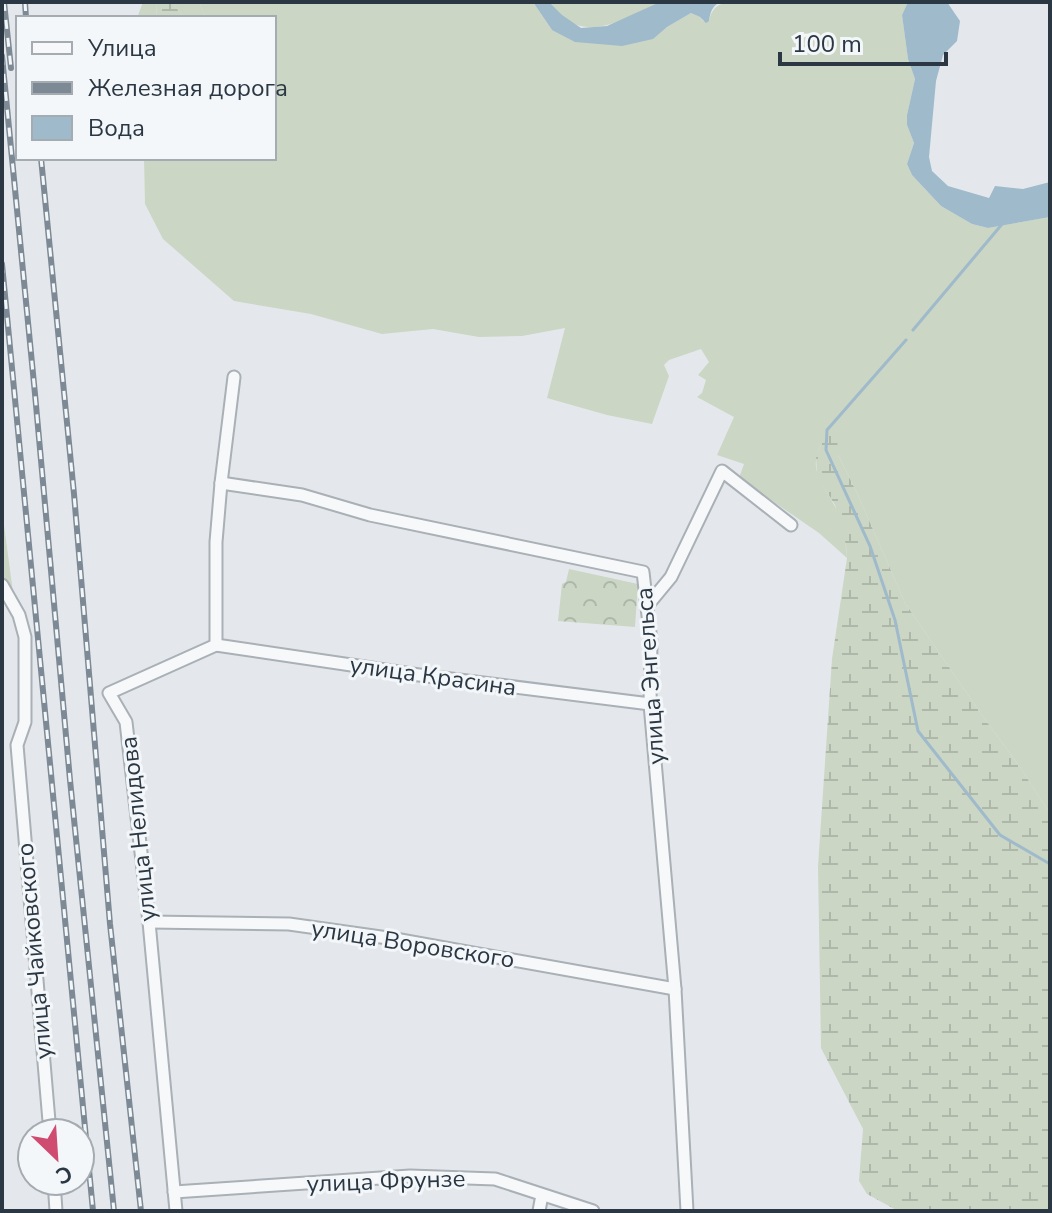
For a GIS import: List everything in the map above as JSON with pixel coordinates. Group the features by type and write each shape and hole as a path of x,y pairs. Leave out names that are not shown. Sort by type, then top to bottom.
{"street":[{"path":"216,645 216,542 234,377"},
{"path":"647,606 671,577 722,471 791,525"},
{"name":"улица Энгельса","path":"221,483 302,495 370,515 643,572 651,642 650,704 675,989 687,1211"},
{"name":"улица Чайковского","path":"2,585 19,615 25,637 25,722 17,745 49,1117"},
{"name":"улица Красина","path":"216,645 650,704"},
{"name":"улица Нелидова","path":"176,1211 149,922 126,722 109,693 216,645"},
{"path":"2,743 17,745"},
{"name":"улица Воровского","path":"149,922 289,924 395,939 675,989"},
{"name":"улица Фрунзе","path":"174,1192 410,1176 495,1179 593,1211"},
{"path":"539,1211 542,1195"}],"green space":[{"path":"143,2 156,2 157,16 138,16"},
{"path":"156,2 172,2 182,16 157,16"},
{"path":"172,2 199,2 205,16 182,16"},
{"path":"199,2 533,2 552,30 652,39 691,13 703,21 709,21 714,9 730,2 908,2 902,15 908,59 915,79 907,115 907,125 914,143 907,164 912,175 941,206 972,224 988,228 1050,217 1050,814 905,603 838,455 821,445 816,469 839,515 847,558 819,533 739,478 744,464 717,455 734,417 697,397 702,393 706,380 698,375 709,362 701,349 669,360 664,365 669,376 652,424 607,415 547,398 565,328 522,336 479,337 433,329 382,334 311,314 234,301 163,239 145,204 144,160 276,160 276,16 205,16"},
{"path":"549,2 660,2 616,22 588,27 574,24 561,16"},
{"path":"820,432 837,435 838,455 905,603 1050,814 1050,1211 898,1211 867,1194 859,1181 863,1129 821,1048 818,866 832,659 847,558 835,505 817,476"},
{"path":"2,510 14,600 2,601"},
{"path":"569,569 638,584 635,627 558,621 562,584 566,582"}],"water":[{"path":"533,2 549,2 581,28 607,26 660,2 720,2 713,8 706,23 691,13 653,39 622,46 575,42 552,30"},
{"path":"908,2 947,2 960,21 957,41 943,55 936,81 929,157 932,171 948,186 989,198 995,186 1023,189 1050,182 1050,217 988,228 972,224 941,206 912,175 907,164 914,143 907,125 907,115 915,79 908,59 902,15"}],"waterway":[{"path":"913,330 1003,223"},
{"path":"906,340 827,430 826,450 870,546 895,620 918,731 1000,835 1050,864"}],"railway":[{"path":"4,2 11,68"},
{"path":"25,2 26,16"},
{"path":"2,56 114,1211"},
{"path":"41,160 74,494 110,924 141,1211"},
{"path":"2,264 93,1211"}]}
